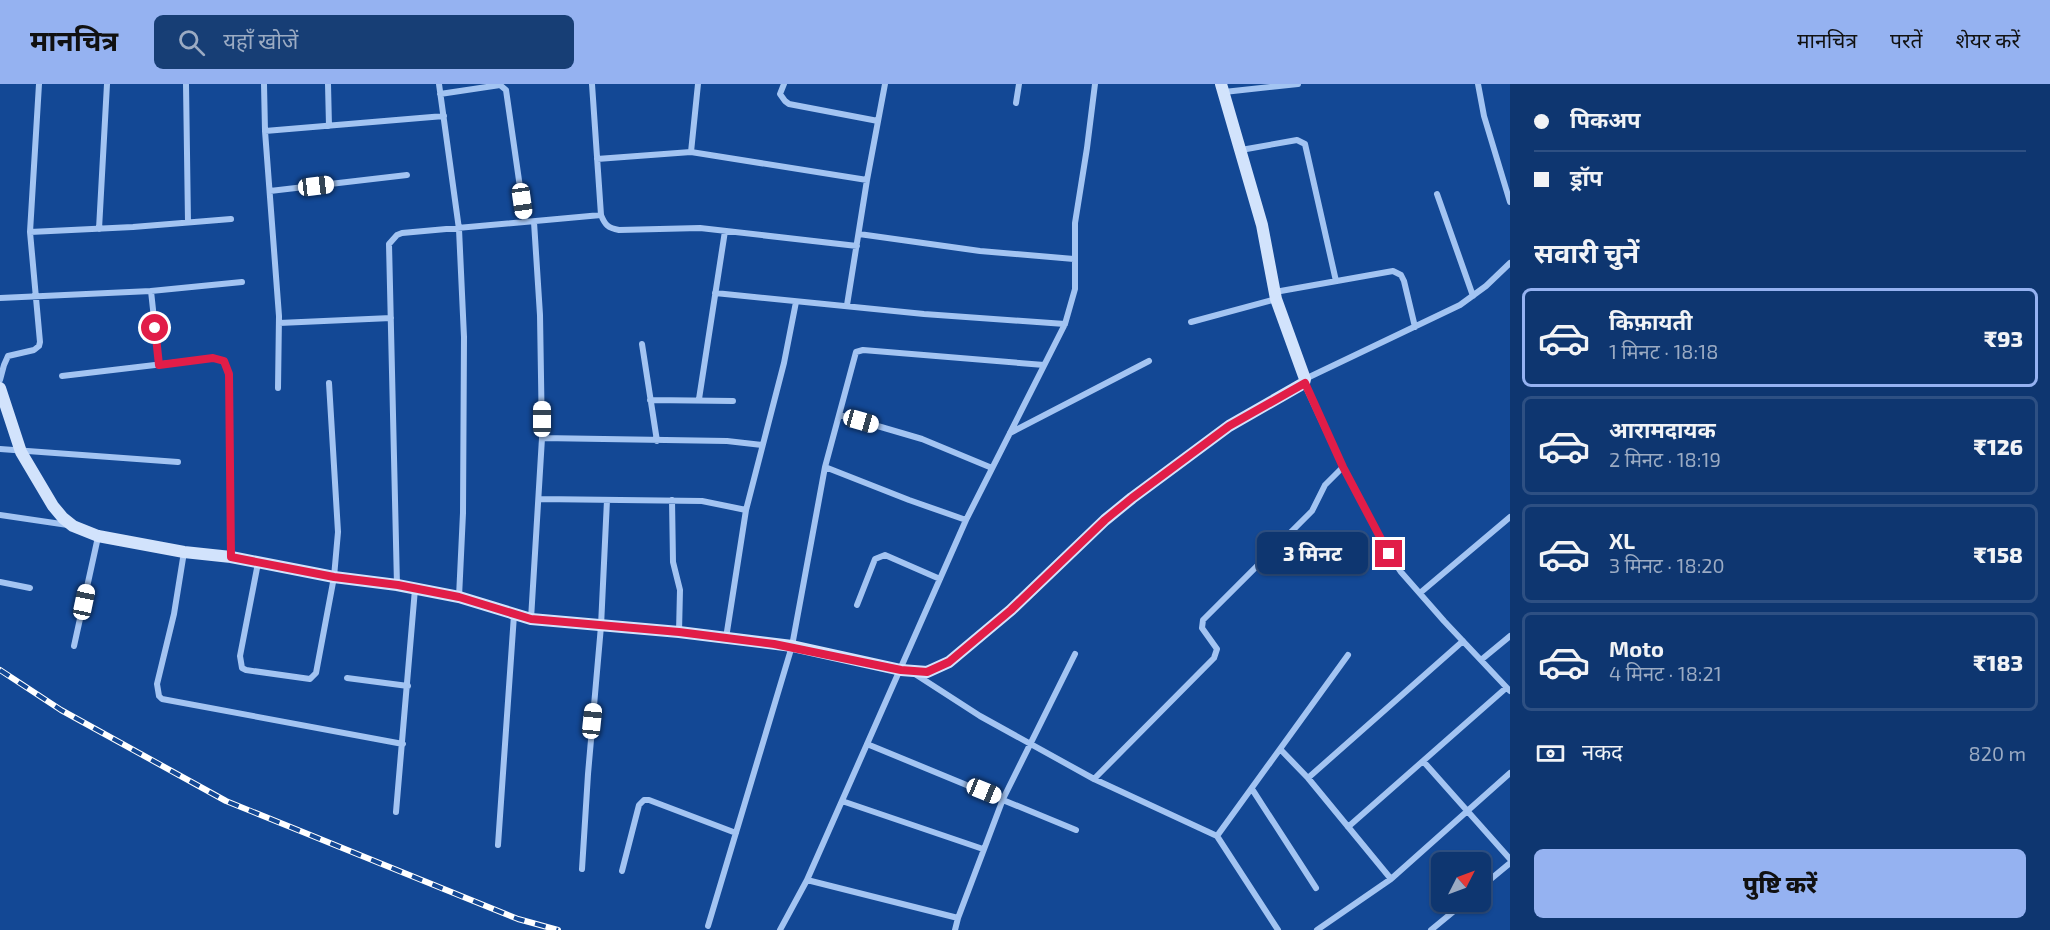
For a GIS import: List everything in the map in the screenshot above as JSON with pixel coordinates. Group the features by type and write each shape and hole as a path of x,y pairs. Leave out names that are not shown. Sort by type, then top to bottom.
{"street":[{"path":"0,381 8,357 34,350 39,346 30,232 39,84"},
{"path":"99,229 107,84"},
{"path":"186,84 188,222"},
{"path":"264,84 265,131 279,324 278,388"},
{"path":"328,84 329,126"},
{"path":"439,84 459,229 464,391 463,513 459,597"},
{"path":"592,84 601,215 605,225 619,230 680,227 856,246"},
{"path":"691,152 698,84"},
{"path":"784,84 780,94 789,104 878,121"},
{"path":"847,305 885,84"},
{"path":"1016,103 1019,84"},
{"path":"780,930 807,880 867,744 906,671 940,579 966,520 1065,324 1075,289 1074,224 1088,148 1095,84"},
{"path":"1298,84 1222,88 1262,225 1276,295 1305,381 1343,467 1389,554 1401,572 1508,689 1348,826"},
{"path":"1478,84 1484,116 1510,202"},
{"path":"440,94 500,85 506,90 525,222"},
{"path":"265,131 444,116"},
{"path":"1240,150 1297,140 1305,144 1336,281"},
{"path":"597,159 691,152 867,180"},
{"path":"270,191 407,175"},
{"path":"1437,194 1473,296"},
{"path":"398,585 389,244 393,238 402,233 601,215"},
{"path":"30,232 231,219"},
{"path":"531,619 542,438 540,315 534,222"},
{"path":"699,399 725,231"},
{"path":"859,234 980,251 1074,259"},
{"path":"0,515 73,526 98,536 184,552 231,557 334,577 415,588 459,597 531,619 679,632 792,646 906,671 927,672 949,662 1011,610 1105,520 1229,426 1305,381 1416,327 1473,296 1510,263"},
{"path":"1191,322 1276,295 1393,271 1397,272 1404,281 1416,327"},
{"path":"0,298 151,291 242,282"},
{"path":"151,291 159,365"},
{"path":"715,293 796,302 1065,324"},
{"path":"726,638 747,510 784,363 796,302"},
{"path":"279,324 391,318"},
{"path":"642,344 657,441"},
{"path":"708,926 792,646 825,467 856,352 863,350 1044,365"},
{"path":"62,376 213,358 224,361 229,374 231,557"},
{"path":"1009,433 1149,361"},
{"path":"258,563 240,656 243,668 306,680 314,677 334,577 338,514 329,384"},
{"path":"0,388 21,452 53,506 73,526"},
{"path":"650,400 733,400"},
{"path":"840,415 921,439 992,468"},
{"path":"542,438 727,441 762,445"},
{"path":"0,449 178,462"},
{"path":"825,467 966,520"},
{"path":"1094,779 1215,658 1217,649 1202,628 1203,620 1312,511 1324,485 1343,467"},
{"path":"539,499 672,500 715,503 747,510"},
{"path":"582,869 601,626 607,500"},
{"path":"672,500 673,562 680,590 679,632"},
{"path":"1420,593 1510,517"},
{"path":"74,646 98,536"},
{"path":"184,552 174,615 157,684 159,696 162,699 403,744"},
{"path":"856,605 875,559 881,555 940,579"},
{"path":"0,582 30,588"},
{"path":"396,812 415,588"},
{"path":"498,844 514,615"},
{"path":"1481,660 1510,636"},
{"path":"1308,778 1463,641"},
{"path":"955,930 1003,799 1075,654"},
{"path":"1217,836 1348,655"},
{"path":"906,671 980,716 1094,779 1217,836 1278,930"},
{"path":"347,678 408,686"},
{"path":"867,744 1076,830"},
{"path":"1281,750 1308,778 1391,879"},
{"path":"1423,761 1510,861 1491,878"},
{"path":"1317,930 1391,879 1510,773"},
{"path":"1252,789 1316,888"},
{"path":"622,871 639,805 644,800 736,833"},
{"path":"842,801 983,849"},
{"path":"807,880 958,918"},
{"path":"1431,930 1453,912"}],"railway":[{"path":"0,670 61,710 226,801 518,919 558,930"}],"route":[{"path":"155,328 159,365 213,358 224,361 227,367 229,374 231,557 334,577 398,585 459,597 531,619 679,632 792,646 901,670 927,672 935,670 949,662 1011,610 1105,520 1132,498 1229,426 1305,383 1343,467 1389,554"}]}
